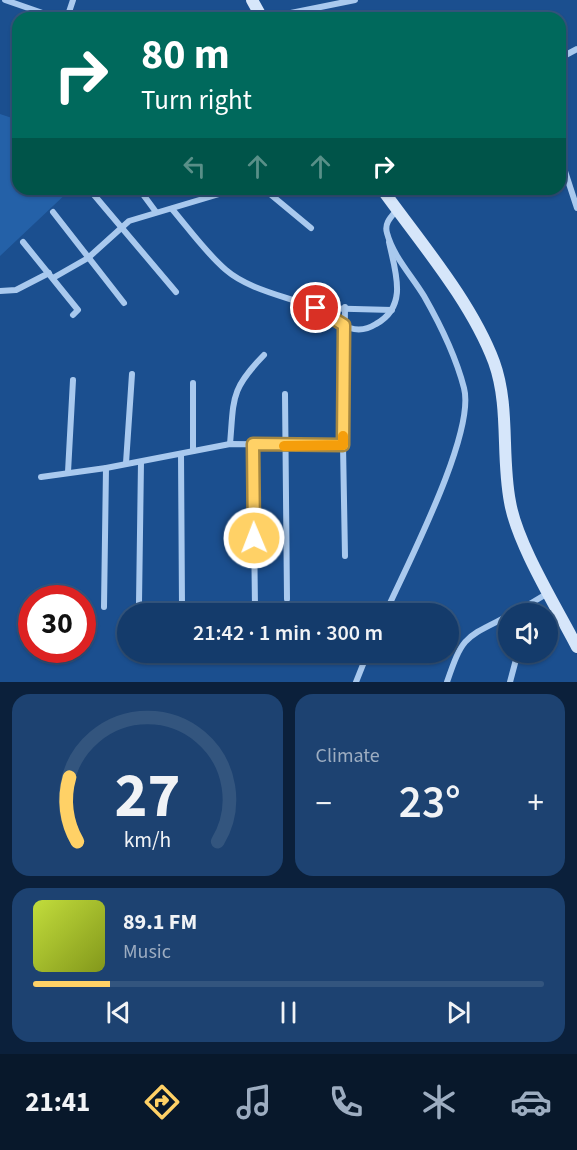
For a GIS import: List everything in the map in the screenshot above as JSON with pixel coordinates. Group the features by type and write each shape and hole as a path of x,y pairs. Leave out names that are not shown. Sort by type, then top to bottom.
{"street":[{"path":"5,0 40,12"},
{"path":"307,12 355,0"},
{"path":"566,174 577,208"},
{"path":"94,195 120,229 176,292"},
{"path":"143,195 156,212"},
{"path":"0,291 16,290 88,258 129,221 218,195"},
{"path":"271,195 311,228"},
{"path":"386,195 474,321 494,362 503,405 510,503 519,532 577,647"},
{"path":"172,208 227,271 241,280 316,308 344,325 364,330 382,321 392,310 398,289 387,235 388,221 397,210"},
{"path":"53,212 124,303"},
{"path":"387,235 424,297 447,343 464,387 466,406 457,450 390,603"},
{"path":"23,242 78,310 73,315"},
{"path":"345,307 343,445 345,556"},
{"path":"316,308 392,310"},
{"path":"230,444 234,397 242,378 264,356"},
{"path":"126,463 132,374"},
{"path":"68,472 73,380"},
{"path":"193,383 193,450"},
{"path":"285,394 287,598"},
{"path":"41,477 141,462 230,444 343,445"},
{"path":"253,444 255,603"},
{"path":"181,454 182,603"},
{"path":"139,603 141,462"},
{"path":"104,607 106,468"},
{"path":"531,602 549,593"},
{"path":"447,682 458,649 464,641 498,622"},
{"path":"356,682 364,663"},
{"path":"510,682 515,663"}],"shaded area":[{"path":"0,114 12,118 12,195 65,195 0,256"}],"slow traffic":[{"path":"284,446 343,445 343,436"}],"route":[{"path":"254,538 253,444 343,445 344,325 316,308"}]}
